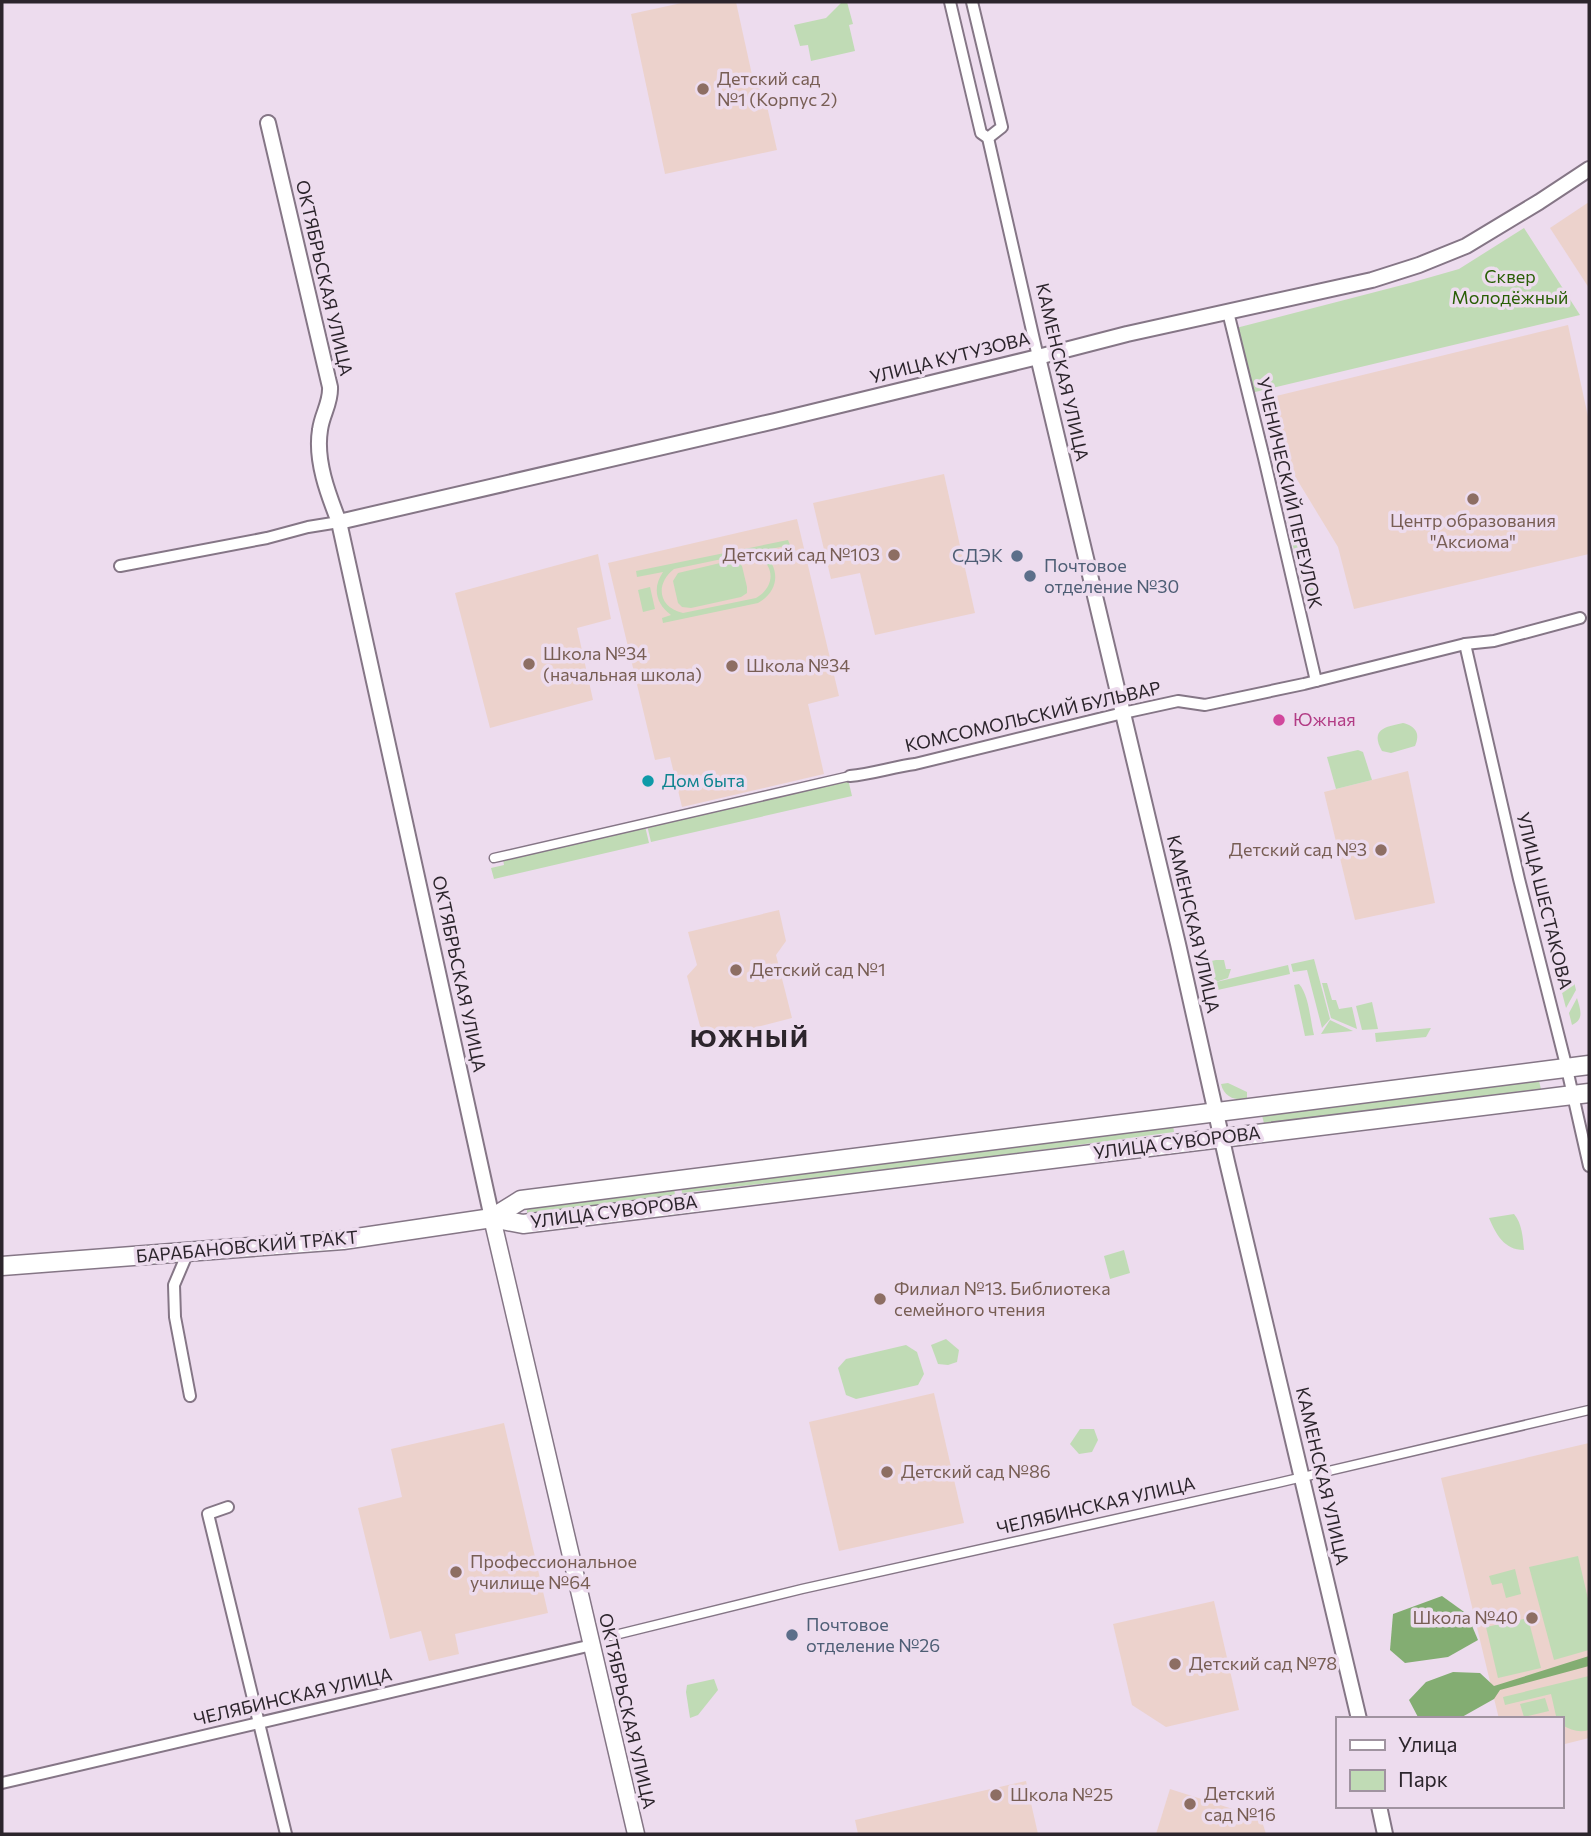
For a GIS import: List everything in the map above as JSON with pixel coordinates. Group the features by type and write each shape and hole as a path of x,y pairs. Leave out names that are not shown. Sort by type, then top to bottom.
{"main road":[{"name":"УЛИЦА СУВОРОВА","path":"492,1218 521,1200 1589,1065"},
{"name":"УЛИЦА СУВОРОВА","path":"492,1218 523,1224 1581,1094"},
{"name":"БАРАБАНОВСКИЙ ТРАКТ","path":"2,1266 343,1240 492,1218"},
{"name":"ОКТЯБРЬСКАЯ УЛИЦА","path":"492,1218 636,1834"}],"street":[{"name":"КАМЕНСКАЯ УЛИЦА","path":"950,2 981,133 988,138 1359,1717"},
{"path":"972,2 1002,127 988,138"},
{"name":"ОКТЯБРЬСКАЯ УЛИЦА","path":"268,123 330,387 331,397 320,428 319,443 328,491 339,522 492,1218"},
{"name":"УЛИЦА КУТУЗОВА","path":"339,522 775,421 1127,334 1372,280 1466,246 1589,169"},
{"name":"УЧЕНИЧЕСКИЙ ПЕРЕУЛОК","path":"1228,312 1316,681"},
{"path":"120,566 339,522"},
{"name":"КОМСОМОЛЬСКИЙ БУЛЬВАР","path":"494,858 850,776 915,764 1123,713 1178,701 1205,705 1465,645 1494,641 1580,618"},
{"name":"УЛИЦА ШЕСТАКОВА","path":"1465,645 1519,879 1567,1069 1581,1094 1589,1166"},
{"path":"188,1252 174,1286 174,1317 190,1396"},
{"name":"ЧЕЛЯБИНСКАЯ УЛИЦА","path":"611,1636 802,1589 1589,1410"},
{"path":"228,1507 208,1514 285,1834"},
{"name":"ЧЕЛЯБИНСКАЯ УЛИЦА","path":"2,1783 592,1645"},
{"path":"1379,1808 1385,1834"}],"shaded area":[{"name":"Детский сад №1 (Корпус 2)","path":"686,2 736,2 754,84 764,93 777,150 665,174 631,14"},
{"path":"1589,202 1589,288 1550,228"},
{"path":"1568,325 1589,421 1589,554 1354,609 1338,547 1273,440 1264,399"},
{"name":"Детский сад №103","path":"944,474 975,613 875,635 860,573 831,579 813,503"},
{"name":"Школа №34","path":"797,519 839,696 808,704 824,774 682,807 670,757 655,760 608,563"},
{"name":"Школа №34 (начальная школа)","path":"598,554 611,619 577,628 593,700 490,728 455,593"},
{"name":"Детский сад №3","path":"1408,771 1435,903 1355,920 1324,792"},
{"name":"Детский сад №1","path":"779,910 786,941 776,955 792,1018 715,1038 700,1026 687,976 697,965 688,932"},
{"name":"Детский сад №86","path":"934,1393 964,1523 839,1551 809,1422"},
{"name":"Профессиональное училище №64","path":"504,1423 548,1613 455,1634 459,1654 429,1661 421,1631 390,1639 358,1508 402,1497 391,1449"},
{"name":"Школа №40","path":"1589,1443 1589,1738 1563,1744 1563,1717 1499,1717 1441,1478"},
{"name":"Детский сад №78","path":"1214,1601 1239,1710 1166,1727 1132,1705 1113,1624"},
{"name":"Школа №25","path":"1026,1781 1038,1834 858,1834 855,1820"},
{"name":"Детский сад №16","path":"1170,1789 1261,1818 1266,1834 1156,1834"}],"green space":[{"path":"842,2 847,2 853,24 849,25 855,51 811,61 808,45 800,46 794,25 826,18"},
{"name":"Сквер Молодёжный","path":"1524,228 1580,315 1251,393 1236,328 1459,269"},
{"path":"1286,505 1293,534 1310,562 1320,606 1307,608 1284,506"},
{"path":"788,540 790,545 761,551 772,564 775,578 771,592 758,603 663,623 662,618 671,615 662,606 657,595 657,584 663,572 637,577 636,571","holes":["751,553 768,567 770,580 768,587 756,598 683,613 668,606 664,600 664,581 674,569"]},
{"path":"733,560 742,566 747,593 741,597 691,608 682,607 678,603 673,581 678,573"},
{"path":"650,587 655,609 643,612 638,590"},
{"path":"1403,723 1416,731 1415,746 1391,753 1382,751 1378,738 1381,730"},
{"path":"1358,750 1363,752 1372,780 1336,789 1327,757"},
{"path":"848,779 852,796 651,842 647,825"},
{"path":"645,826 649,843 494,879 491,868 504,865 503,859"},
{"path":"1314,959 1330,1019 1322,1028 1307,970 1293,972 1291,964"},
{"path":"1224,960 1226,969 1231,969 1228,978 1212,983 1288,965 1290,974 1213,991 1207,962"},
{"path":"1574,982 1576,990 1566,1008 1560,985"},
{"path":"1322,983 1327,983 1332,1000 1336,1000 1339,1009 1352,1007 1357,1029 1331,1018"},
{"path":"1299,984 1307,1001 1314,1035 1305,1036 1294,985"},
{"path":"1577,998 1580,1017 1572,1025 1569,1013"},
{"path":"1372,1002 1378,1029 1362,1030 1356,1006"},
{"path":"1330,1020 1353,1031 1321,1034"},
{"path":"1431,1028 1426,1037 1376,1042 1375,1033"},
{"path":"1539,1081 1541,1089 1264,1123 1262,1116"},
{"path":"1228,1083 1247,1092 1247,1099 1234,1099 1227,1095 1221,1084"},
{"path":"1173,1125 1174,1132 973,1159 682,1193 681,1186 915,1159"},
{"path":"674,1187 675,1196 527,1215 527,1206"},
{"path":"1514,1214 1523,1236 1524,1250 1506,1244 1489,1218"},
{"path":"1124,1250 1130,1273 1110,1279 1104,1256"},
{"path":"946,1339 959,1350 957,1362 938,1364 931,1345"},
{"path":"906,1345 917,1352 924,1374 918,1385 856,1399 846,1395 838,1368 846,1359"},
{"path":"1080,1429 1094,1429 1098,1440 1092,1452 1079,1454 1070,1444"},
{"path":"1578,1556 1589,1603 1589,1650 1554,1660 1529,1567"},
{"path":"1515,1569 1521,1594 1506,1598 1502,1583 1492,1585 1489,1576"},
{"path":"1442,1596 1467,1614 1478,1640 1448,1657 1405,1663 1390,1650 1393,1614"},
{"path":"1528,1618 1541,1668 1498,1678 1486,1627"},
{"path":"1589,1656 1589,1666 1500,1690 1494,1699 1462,1717 1418,1717 1409,1700 1426,1682 1453,1672 1480,1673 1494,1686"},
{"path":"1589,1676 1589,1730 1575,1730 1563,1725 1563,1717 1557,1717 1551,1694 1505,1705 1503,1697"},
{"path":"714,1679 718,1690 698,1715 690,1718 687,1685"},
{"path":"1545,1698 1549,1711 1524,1717 1520,1704"}],"place":[{"name":"Детский сад №1 (Корпус 2)","path":"703,89"},
{"name":"Центр образования \"Аксиома\"","path":"1473,499"},
{"name":"Детский сад №103","path":"894,555"},
{"name":"СДЭК","path":"1017,556"},
{"name":"Почтовое отделение №30","path":"1030,576"},
{"name":"Школа №34 (начальная школа)","path":"529,664"},
{"name":"Школа №34","path":"732,666"},
{"name":"Южная","path":"1279,720"},
{"name":"Дом быта","path":"648,781"},
{"name":"Детский сад №3","path":"1381,850"},
{"name":"Детский сад №1","path":"736,970"},
{"name":"Филиал №13. Библиотека семейного чтения","path":"880,1299"},
{"name":"Детский сад №86","path":"887,1472"},
{"name":"Профессиональное училище №64","path":"456,1572"},
{"name":"Школа №40","path":"1532,1618"},
{"name":"Почтовое отделение №26","path":"792,1635"},
{"name":"Детский сад №78","path":"1175,1664"},
{"name":"Школа №25","path":"996,1795"},
{"name":"Детский сад №16","path":"1190,1804"}],"district":[{"name":"ЮЖНЫЙ","path":"750,1039"}]}
